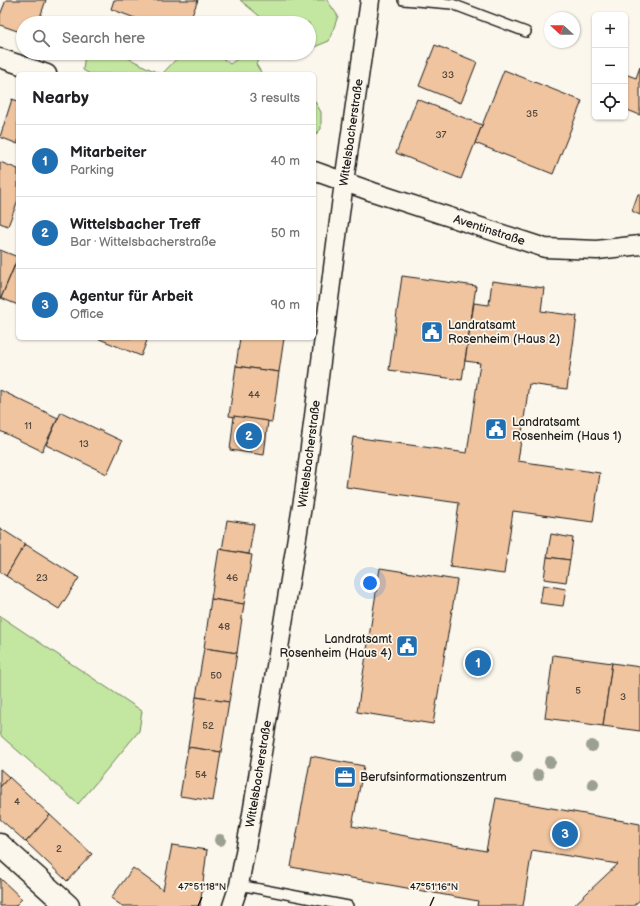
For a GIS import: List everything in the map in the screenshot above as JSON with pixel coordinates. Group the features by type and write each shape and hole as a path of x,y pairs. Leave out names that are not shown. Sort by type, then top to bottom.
{"main road":[{"path":"0,845 68,906"}],"street":[{"name":"Wittelsbacherstraße","path":"232,906 239,885 252,814 304,494 344,182 370,0"},
{"path":"0,60 40,72"},
{"name":"Aventinstraße","path":"316,172 545,248 597,250 640,245"}],"lane":[{"path":"403,0 452,4 526,32"},
{"path":"239,885 348,906"}],"green space":[{"path":"240,0 327,0 338,16 329,41 316,46 316,16 259,16"},
{"path":"84,60 132,60 156,72 86,72 83,70"},
{"path":"175,60 225,60 230,64 236,60 258,60 256,64 261,72 164,72"},
{"path":"316,103 321,112 321,129 316,134"},
{"path":"0,616 142,711 139,731 78,804 0,735"}],"building":[{"path":"6,0 46,0 40,16 16,16 16,31 0,25 0,15"},
{"path":"114,0 198,0 192,16 130,16 111,9"},
{"path":"435,45 477,62 461,103 419,86"},
{"path":"640,67 640,115 628,110 628,75 636,78"},
{"path":"504,70 582,101 553,174 475,143"},
{"path":"12,99 16,100 16,143 0,137"},
{"path":"417,99 482,125 461,179 396,153"},
{"path":"0,162 16,168 16,205 8,226 0,223"},
{"path":"638,194 640,194 640,215 632,211"},
{"path":"0,250 16,256 16,262 0,298"},
{"path":"16,263 16,304 1,298"},
{"name":"Landratsamt Rosenheim (Haus 2)","path":"402,276 476,286 462,380 389,370"},
{"name":"Landratsamt Rosenheim (Haus 1)","path":"492,281 544,288 541,311 577,316 567,389 529,384 518,461 600,473 593,522 513,511 504,574 450,567 459,503 346,487 353,437 467,453 480,363 465,361 474,303 489,305"},
{"path":"102,340 147,340 141,356"},
{"path":"240,340 284,340 279,372 236,366"},
{"path":"236,366 279,372 272,422 229,416"},
{"path":"0,390 58,418 42,451 0,431"},
{"path":"61,412 122,441 107,474 46,445"},
{"path":"234,416 268,421 264,455 230,450"},
{"path":"227,520 254,524 249,554 222,550"},
{"path":"0,528 25,544 6,576 0,572"},
{"path":"551,534 573,538 570,560 547,557"},
{"path":"25,544 79,578 59,609 6,576"},
{"path":"219,549 252,555 244,604 211,599"},
{"path":"547,557 570,560 566,582 544,579"},
{"name":"Landratsamt Rosenheim (Haus 4)","path":"380,568 457,580 433,724 357,712"},
{"path":"543,585 566,589 563,606 540,603"},
{"path":"211,599 244,604 237,653 204,648"},
{"path":"204,648 237,653 229,702 196,697"},
{"path":"553,655 612,663 603,726 545,718"},
{"path":"612,663 640,667 640,731 603,726"},
{"path":"196,697 229,702 221,752 188,747"},
{"path":"188,747 221,752 213,801 180,796"},
{"path":"311,756 364,766 352,826 486,851 496,798 640,824 640,900 633,906 573,906 618,864 532,850 523,906 477,906 478,901 291,867"},
{"path":"0,769 9,777 0,787"},
{"path":"9,777 50,815 26,842 0,819 0,787"},
{"path":"50,815 92,854 67,881 26,842"},
{"path":"172,845 207,850 200,906 122,906 111,898 133,868 163,890"},
{"path":"0,878 22,899 15,906 0,906"}],"place":[{"name":"Landratsamt Rosenheim (Haus 2)","path":"432,332"},
{"name":"Landratsamt Rosenheim (Haus 1)","path":"496,429"},
{"name":"Wittelsbacher Treff","path":"249,436"},
{"name":"Landratsamt Rosenheim (Haus 4)","path":"407,646"},
{"name":"Mitarbeiter","path":"478,663"},
{"name":"Berufsinformationszentrum","path":"345,777"},
{"name":"Agentur für Arbeit","path":"565,834"}]}
